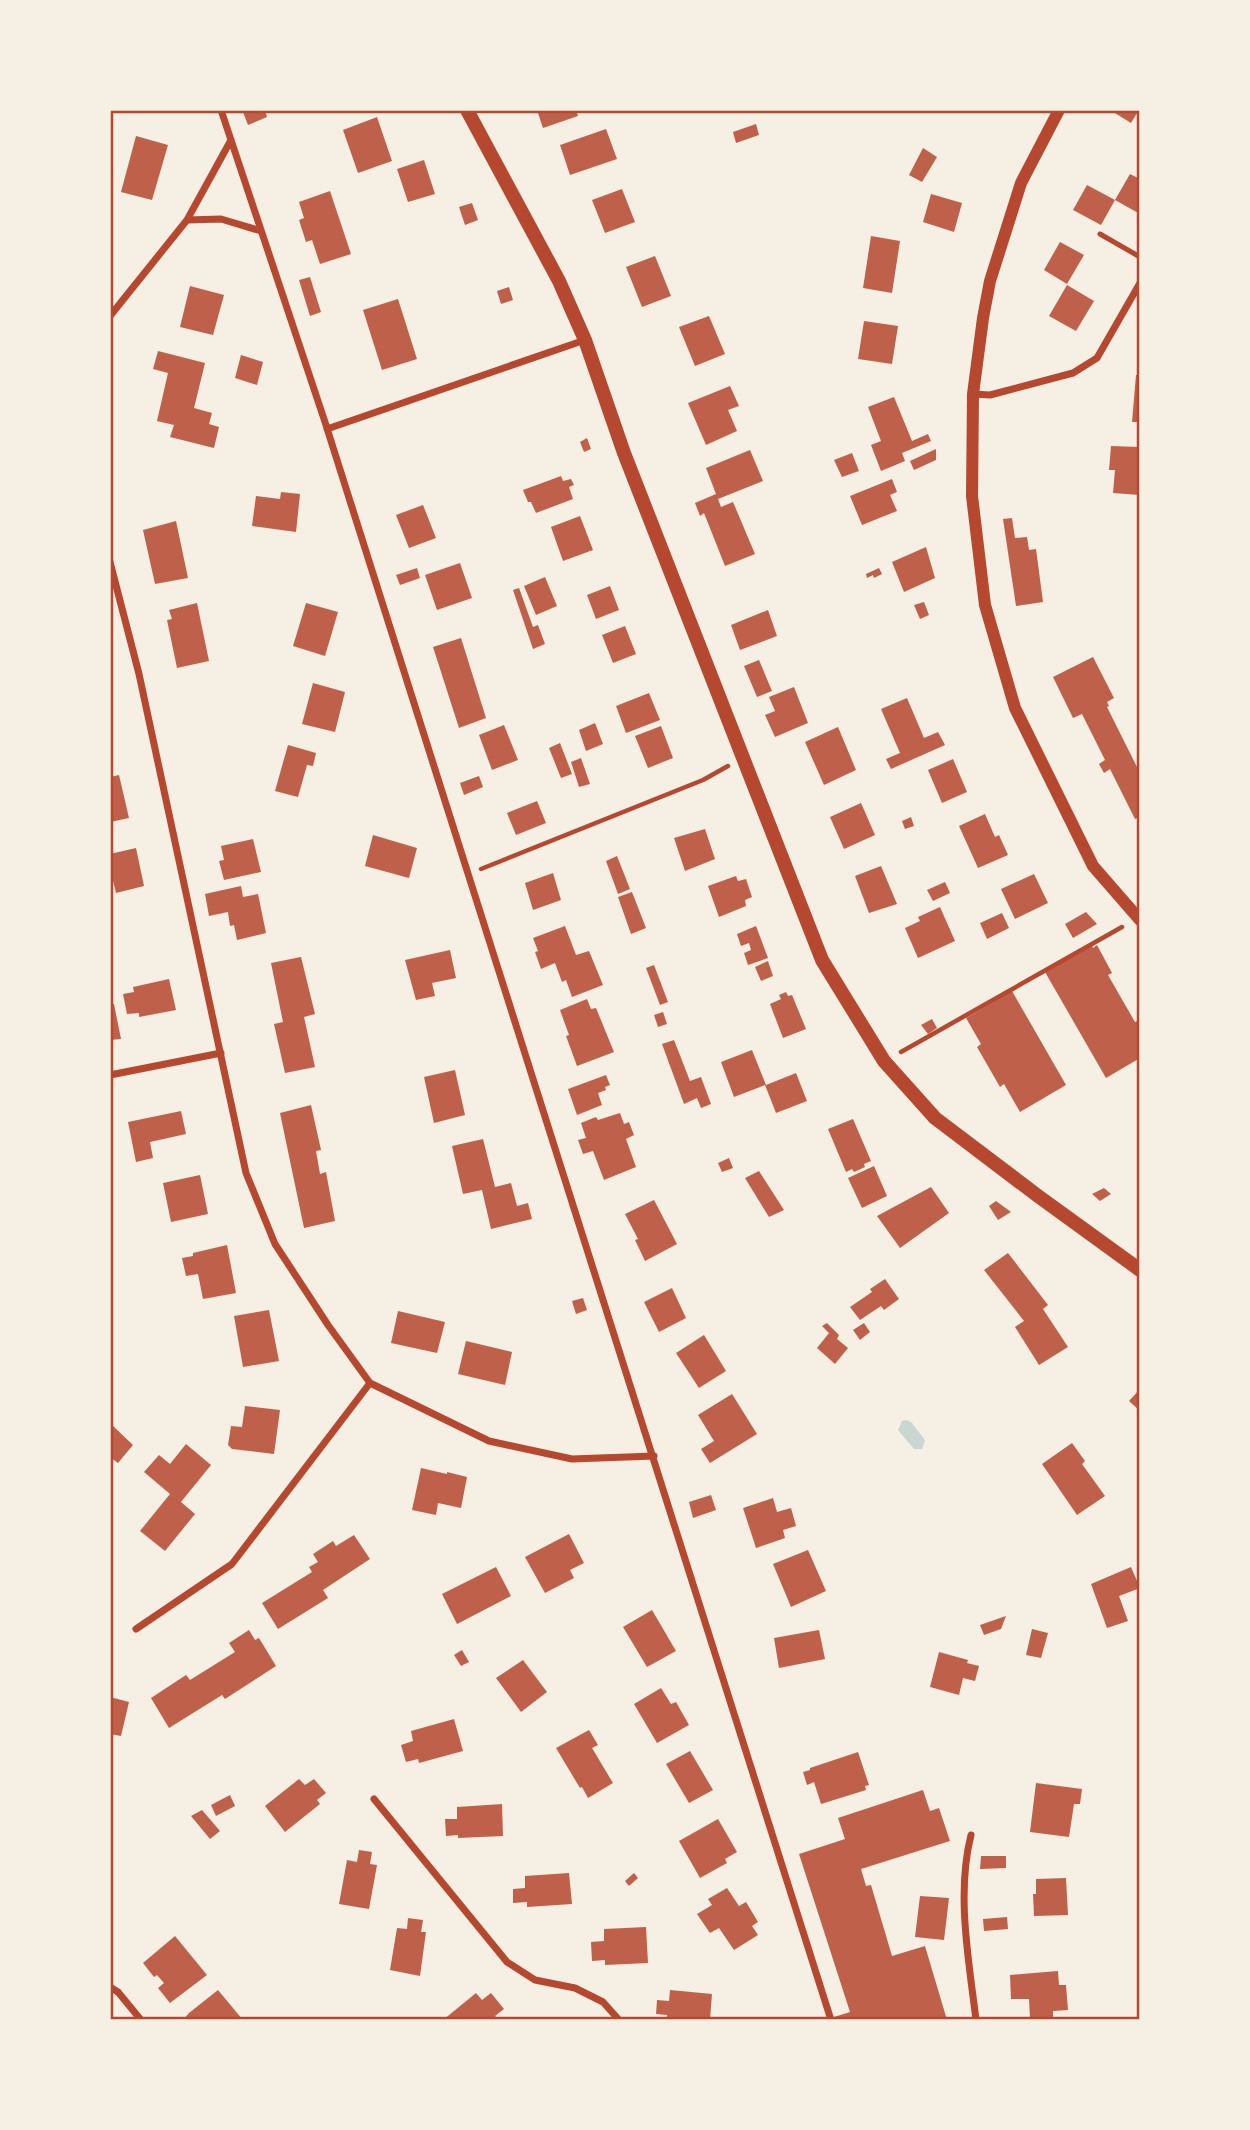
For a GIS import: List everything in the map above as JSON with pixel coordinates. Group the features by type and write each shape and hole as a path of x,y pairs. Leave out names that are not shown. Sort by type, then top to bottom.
{"main road":[{"path":"467,110 559,281 585,340 624,453 822,960 884,1061 935,1118 1140,1270"}],"street":[{"path":"220,110 327,429 831,2020"},
{"path":"1059,110 1021,183 990,281 973,394 972,496 985,605 1014,708 1093,866 1139,919"},
{"path":"110,316 187,220 231,140"},
{"path":"187,220 221,219 261,231"},
{"path":"973,394 990,395 1073,373 1097,358 1140,283"},
{"path":"327,429 585,340"},
{"path":"110,562 139,674 246,1173 275,1244 370,1383 489,1441 572,1459 654,1456"},
{"path":"110,1075 221,1053"},
{"path":"136,1629 232,1564 370,1383"},
{"path":"374,1799 508,1962 535,1980 575,1988 603,2002 620,2020"},
{"path":"971,1836 964,1860 966,1941 976,2020"},
{"path":"110,1987 118,1992 141,2020"}],"lane":[{"path":"1100,234 1140,257"}],"path":[{"path":"469,874 703,780 744,756"},
{"path":"884,1061 1139,919"}],"shaded area":[{"path":"902,1421 911,1422 925,1440 922,1449 914,1449 898,1430"}],"building":[{"path":"265,110 267,117 248,125 243,112"},
{"path":"537,110 576,110 578,116 543,128"},
{"path":"1110,110 1139,110 1131,123"},
{"path":"377,117 392,161 358,173 343,130"},
{"path":"756,124 759,135 736,143 733,132"},
{"path":"606,129 617,159 570,175 560,145"},
{"path":"136,136 168,145 152,200 121,192"},
{"path":"923,148 937,157 922,182 909,175"},
{"path":"424,160 435,194 408,202 397,169"},
{"path":"1130,174 1140,179 1140,214 1115,200"},
{"path":"1087,185 1115,200 1101,225 1073,210"},
{"path":"622,189 635,222 605,233 592,200"},
{"path":"330,191 351,254 320,264 312,240 306,242 299,220 304,218 299,202"},
{"path":"931,194 962,203 954,232 923,222"},
{"path":"472,203 478,220 465,225 459,207"},
{"path":"871,236 900,241 892,293 863,288"},
{"path":"1060,242 1084,255 1067,284 1044,270"},
{"path":"655,256 671,296 642,307 626,267"},
{"path":"310,277 321,312 310,316 299,280"},
{"path":"1067,285 1094,301 1076,331 1049,316"},
{"path":"190,286 224,295 213,335 180,327"},
{"path":"509,287 513,300 501,304 497,291"},
{"path":"398,299 417,359 382,370 363,310"},
{"path":"709,316 725,354 695,366 679,327"},
{"path":"864,321 898,326 892,364 858,359"},
{"path":"158,351 205,363 194,408 212,413 209,424 219,427 214,448 170,437 174,425 157,421 168,373 153,369"},
{"path":"241,355 263,362 257,385 235,378"},
{"path":"1136,375 1140,375 1140,422 1132,422"},
{"path":"730,386 739,406 728,410 737,431 706,445 688,403"},
{"path":"894,397 912,441 928,434 931,441 902,453 905,461 881,471 871,445 881,441 868,407"},
{"path":"587,438 591,449 584,452 580,442"},
{"path":"1111,446 1140,447 1140,495 1113,493 1115,470 1109,470"},
{"path":"936,449 936,460 914,470 910,461"},
{"path":"750,450 763,481 718,499 721,507 733,502 755,554 725,566 704,513 700,516 695,503 716,494 706,468"},
{"path":"852,453 859,471 842,477 834,460"},
{"path":"561,476 563,481 571,479 574,485 569,487 573,499 536,513 523,490"},
{"path":"892,479 897,492 890,495 897,511 862,525 850,496"},
{"path":"281,492 300,494 296,532 252,526 256,496 280,499"},
{"path":"423,505 436,538 409,548 396,515"},
{"path":"580,516 593,550 563,561 551,527"},
{"path":"1012,518 1015,538 1027,537 1029,550 1036,549 1043,602 1016,606 1003,519"},
{"path":"176,521 188,578 155,584 143,530"},
{"path":"926,547 935,578 904,592 892,562"},
{"path":"460,563 472,598 437,610 425,575"},
{"path":"417,568 420,578 400,585 396,575"},
{"path":"879,568 882,574 867,578 866,574"},
{"path":"545,577 557,606 536,615 524,586"},
{"path":"610,586 619,610 596,619 587,595"},
{"path":"519,588 533,627 538,625 545,644 533,649 513,590"},
{"path":"924,602 929,615 920,619 914,605"},
{"path":"197,603 209,661 177,668 167,620 172,619 169,610"},
{"path":"306,603 338,612 325,656 293,646"},
{"path":"768,610 777,636 740,650 731,625"},
{"path":"625,626 636,654 613,663 602,635"},
{"path":"461,638 486,718 459,728 433,647"},
{"path":"1093,657 1114,698 1107,702 1107,707 1140,773 1140,817 1135,819 1110,769 1104,773 1099,764 1105,760 1082,714 1073,718 1053,677"},
{"path":"759,660 772,691 757,697 744,666"},
{"path":"313,683 345,692 335,732 302,724"},
{"path":"794,687 808,723 775,737 765,715 775,711 769,697"},
{"path":"649,693 660,720 626,733 616,706"},
{"path":"907,698 924,738 938,732 945,745 891,769 886,759 900,753 881,709"},
{"path":"595,723 603,744 586,751 579,730"},
{"path":"504,725 518,760 492,770 479,735"},
{"path":"661,726 673,758 648,768 635,736"},
{"path":"838,727 856,770 824,785 805,742"},
{"path":"560,743 572,774 561,778 549,748"},
{"path":"288,745 316,753 313,766 307,765 298,797 275,791"},
{"path":"581,758 590,784 579,787 571,762"},
{"path":"953,759 967,792 942,803 928,770"},
{"path":"119,775 129,818 110,822 110,777"},
{"path":"479,776 483,787 464,795 460,783"},
{"path":"537,801 546,823 516,835 507,813"},
{"path":"861,803 875,835 844,849 830,817"},
{"path":"985,814 995,837 999,835 1008,855 978,868 959,826"},
{"path":"911,817 914,826 905,829 902,821"},
{"path":"705,829 715,859 685,871 674,838"},
{"path":"373,835 417,848 409,878 365,866"},
{"path":"253,839 261,872 224,880 219,861 224,860 221,846"},
{"path":"136,848 144,886 116,893 110,868 110,854"},
{"path":"617,856 630,889 618,894 606,861"},
{"path":"881,866 897,904 869,913 855,876"},
{"path":"553,873 561,900 533,910 525,883"},
{"path":"1034,874 1048,903 1015,919 1001,889"},
{"path":"736,876 738,881 746,879 752,897 745,900 746,906 719,917 708,886"},
{"path":"945,882 950,893 933,901 927,890"},
{"path":"241,886 243,897 258,894 266,933 237,940 234,925 230,926 228,912 209,916 205,894"},
{"path":"632,892 646,928 631,934 618,897"},
{"path":"940,907 955,941 918,958 905,928 920,921 918,917"},
{"path":"1086,912 1097,924 1073,938 1065,924"},
{"path":"1002,913 1009,928 987,939 980,923"},
{"path":"565,926 576,955 589,951 603,985 572,997 566,980 562,982 555,963 541,969 533,938"},
{"path":"756,926 768,958 748,965 744,953 751,950 749,943 741,946 737,934"},
{"path":"1097,945 1112,973 1108,975 1135,1022 1140,1020 1140,1058 1106,1078 1045,972"},
{"path":"450,950 456,978 432,983 435,996 416,1000 405,960"},
{"path":"301,957 315,1014 304,1017 315,1067 285,1073 274,1024 283,1022 271,963"},
{"path":"768,961 773,976 761,981 755,967"},
{"path":"654,965 668,1002 660,1005 646,968"},
{"path":"169,979 176,1010 139,1017 139,1013 127,1014 123,994 134,992 133,987"},
{"path":"1012,991 1066,1085 1020,1112 1004,1084 1000,1087 977,1047 981,1044 966,1018"},
{"path":"786,992 788,996 792,995 806,1029 783,1038 770,1004 781,999 779,995"},
{"path":"110,999 114,1004 121,1039 110,1040"},
{"path":"587,999 591,1009 596,1008 614,1052 577,1066 560,1010"},
{"path":"663,1012 667,1024 658,1027 654,1015"},
{"path":"932,1019 937,1028 928,1034 921,1025"},
{"path":"674,1040 690,1081 701,1077 711,1104 701,1108 697,1098 684,1104 662,1044"},
{"path":"752,1050 766,1085 796,1073 807,1101 776,1113 765,1085 734,1097 721,1062"},
{"path":"455,1070 465,1115 434,1123 424,1077"},
{"path":"606,1075 610,1085 598,1093 602,1105 577,1115 568,1089"},
{"path":"311,1105 321,1150 316,1151 320,1174 326,1172 335,1221 304,1228 280,1113"},
{"path":"181,1111 186,1134 150,1142 153,1158 136,1162 128,1122"},
{"path":"620,1113 624,1124 629,1122 634,1135 626,1139 636,1167 604,1180 593,1151 583,1154 578,1140 586,1138 581,1123"},
{"path":"853,1119 871,1161 854,1172 852,1169 846,1172 828,1129"},
{"path":"483,1139 495,1187 511,1183 517,1206 528,1203 532,1219 491,1229 482,1190 463,1194 452,1146"},
{"path":"729,1158 733,1168 722,1172 718,1163"},
{"path":"874,1166 887,1196 862,1208 848,1178"},
{"path":"759,1171 784,1210 769,1217 745,1178"},
{"path":"200,1175 208,1214 171,1222 163,1183"},
{"path":"931,1187 949,1213 900,1248 877,1216"},
{"path":"1104,1188 1111,1194 1100,1201 1092,1194"},
{"path":"654,1200 677,1244 645,1261 635,1240 638,1239 625,1214"},
{"path":"996,1201 1011,1212 998,1220 989,1206"},
{"path":"227,1245 236,1293 203,1299 198,1274 186,1276 182,1258"},
{"path":"1008,1253 1048,1305 1043,1309 1068,1347 1039,1365 1015,1327 1024,1321 984,1270"},
{"path":"885,1279 899,1299 884,1310 881,1306 860,1320 850,1307"},
{"path":"672,1288 686,1318 659,1332 644,1302"},
{"path":"583,1298 587,1310 576,1314 572,1301"},
{"path":"269,1310 279,1361 243,1367 234,1316"},
{"path":"398,1311 445,1322 437,1353 391,1343"},
{"path":"827,1323 839,1335 837,1339 848,1348 835,1364 817,1348 829,1333 822,1326"},
{"path":"864,1323 870,1332 860,1340 853,1330"},
{"path":"704,1335 726,1371 699,1388 676,1353"},
{"path":"466,1341 512,1352 505,1385 458,1374"},
{"path":"1140,1389 1140,1411 1129,1401"},
{"path":"732,1394 757,1434 710,1463 701,1449 714,1441 698,1415"},
{"path":"245,1406 280,1410 274,1454 232,1449 228,1445 231,1426 242,1427"},
{"path":"113,1426 133,1445 118,1463 110,1457 110,1430"},
{"path":"1072,1443 1085,1461 1082,1464 1105,1496 1077,1515 1042,1464"},
{"path":"186,1444 211,1465 181,1502 195,1514 165,1551 140,1531 170,1494 144,1472 159,1455 170,1464"},
{"path":"421,1468 467,1477 461,1508 438,1503 436,1515 412,1510"},
{"path":"711,1495 716,1510 693,1518 689,1502"},
{"path":"773,1498 777,1512 791,1508 796,1526 783,1530 785,1538 756,1548 743,1508"},
{"path":"569,1534 584,1563 570,1570 574,1578 545,1593 525,1557"},
{"path":"354,1535 370,1559 323,1590 328,1598 278,1629 262,1603 312,1572 309,1567 318,1562 313,1554 333,1541 336,1546"},
{"path":"808,1550 826,1591 791,1607 773,1564"},
{"path":"496,1567 511,1596 457,1624 442,1594"},
{"path":"1131,1567 1140,1588 1119,1596 1128,1621 1107,1628 1091,1584"},
{"path":"652,1610 676,1651 647,1667 623,1627"},
{"path":"1006,1616 1001,1629 984,1635 980,1625"},
{"path":"1032,1629 1048,1633 1041,1658 1026,1655"},
{"path":"249,1630 255,1640 259,1638 276,1666 225,1699 222,1695 169,1728 151,1698 186,1675 190,1680 235,1652 229,1643"},
{"path":"819,1630 825,1659 779,1668 774,1638"},
{"path":"462,1650 469,1662 461,1666 454,1655"},
{"path":"939,1652 979,1666 975,1681 963,1678 959,1695 930,1687"},
{"path":"523,1660 547,1692 521,1712 496,1678"},
{"path":"661,1688 671,1704 676,1702 689,1725 657,1743 634,1704"},
{"path":"110,1697 129,1702 121,1736 110,1734"},
{"path":"454,1719 463,1751 419,1763 418,1759 406,1762 401,1745 413,1741 411,1731"},
{"path":"589,1730 598,1745 592,1748 613,1783 588,1798 556,1748"},
{"path":"690,1751 713,1790 689,1803 666,1764"},
{"path":"858,1752 869,1785 865,1786 866,1790 821,1804 814,1782 807,1785 803,1772"},
{"path":"299,1779 305,1785 314,1779 326,1793 317,1800 320,1804 285,1832 265,1806"},
{"path":"1036,1783 1082,1789 1080,1804 1074,1804 1069,1837 1030,1832"},
{"path":"923,1790 930,1811 939,1808 950,1841 861,1869 866,1886 871,1885 892,1956 925,1946 947,2020 835,2020 834,2017 850,2012 799,1854 845,1839 838,1818"},
{"path":"230,1795 235,1806 216,1816 211,1805"},
{"path":"502,1804 503,1836 446,1836 445,1819 457,1819 457,1807"},
{"path":"202,1810 220,1831 210,1839 191,1816"},
{"path":"718,1819 737,1852 725,1859 727,1863 700,1878 679,1841"},
{"path":"359,1850 372,1852 370,1864 377,1865 369,1909 339,1904 347,1860 357,1862"},
{"path":"981,1856 1006,1856 1006,1868 980,1869"},
{"path":"569,1873 572,1904 527,1907 527,1902 513,1903 513,1889 525,1888 525,1876"},
{"path":"634,1873 638,1878 629,1886 625,1881"},
{"path":"1066,1878 1068,1915 1034,1916 1033,1894 1036,1894 1036,1879"},
{"path":"727,1888 739,1906 746,1902 758,1922 752,1926 758,1935 734,1950 719,1928 710,1933 697,1914 712,1905 708,1899"},
{"path":"920,1896 949,1898 944,1940 915,1937"},
{"path":"1007,1917 1008,1929 984,1931 983,1919"},
{"path":"408,1918 423,1920 421,1932 426,1932 420,1976 390,1970 397,1928 407,1929"},
{"path":"646,1927 648,1963 605,1965 605,1960 592,1961 591,1942 604,1941 604,1929"},
{"path":"175,1936 207,1975 170,2003 158,1988 164,1983 157,1975 154,1977 143,1963"},
{"path":"1058,1971 1059,1985 1066,1985 1068,2010 1053,2011 1053,2017 1030,2019 1029,1999 1011,1999 1010,1975"},
{"path":"218,1990 243,2020 183,2020 189,2013"},
{"path":"670,1990 712,1994 710,2020 667,2020 667,2015 656,2014 657,2000 669,2001"},
{"path":"476,1993 482,2000 491,1993 504,2009 495,2016 498,2019 443,2020"}]}
